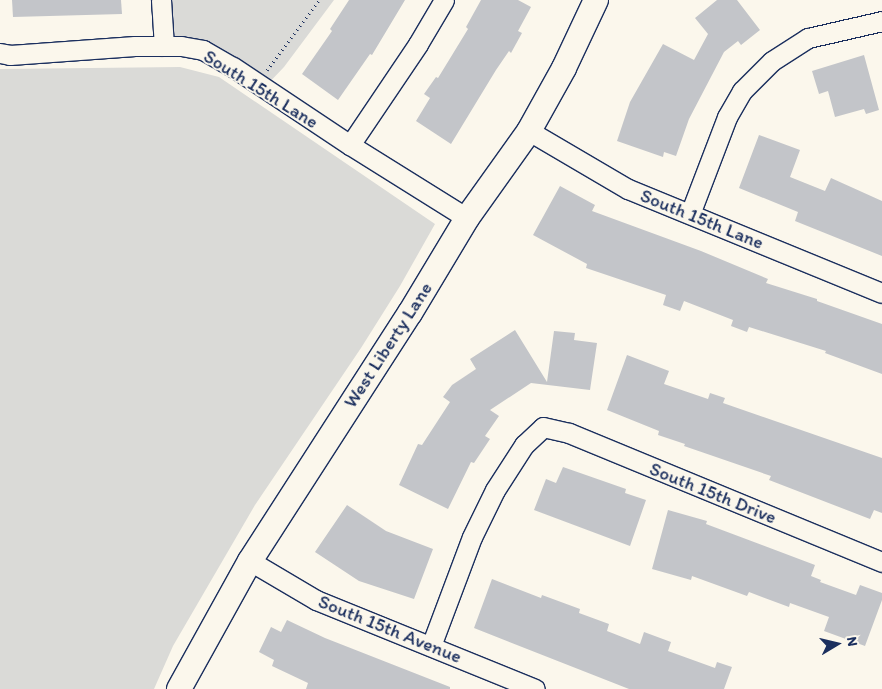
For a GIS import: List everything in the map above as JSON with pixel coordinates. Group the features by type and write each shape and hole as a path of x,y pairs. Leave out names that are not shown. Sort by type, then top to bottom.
{"street":[{"path":"161,0 164,46"},
{"path":"350,145 418,44 444,0"},
{"name":"West Liberty Lane","path":"179,689 250,561 410,312 467,218 529,131 564,68 596,0"},
{"path":"690,214 727,117 742,91 772,61 808,38 882,21"},
{"name":"South 15th Lane","path":"0,53 10,55 164,46 181,46 203,50 467,218"},
{"name":"South 15th Lane","path":"529,131 628,189 882,293"},
{"name":"South 15th Drive","path":"431,646 472,537 495,490 524,444 543,427 569,433 882,562"},
{"name":"South 15th Avenue","path":"250,561 316,600 535,689"}],"path":[{"path":"256,83 319,0"}],"shaded area":[{"path":"161,0 334,0 284,67 264,88 233,67 164,46"},
{"path":"180,67 219,77 435,224 400,286 361,348 255,505 173,646 154,689 0,689 0,69"}],"building":[{"path":"12,0 121,0 122,14 13,17"},
{"path":"349,0 405,0 372,55 370,54 338,100 302,74 332,31 330,29"},
{"path":"481,0 518,0 531,7 518,31 522,33 511,53 509,51 496,70 451,144 416,121 430,98 424,94 436,77 438,78 468,29 466,27"},
{"path":"717,0 737,0 760,30 741,45 738,41 724,52 689,119 676,156 664,152 663,157 617,141 630,102 663,44 694,60 708,34 695,18"},
{"path":"864,55 879,110 866,114 864,109 835,117 828,91 819,94 812,71"},
{"path":"759,135 800,150 790,177 825,191 831,178 882,201 882,256 795,221 798,212 739,188"},
{"path":"560,186 595,205 592,211 701,251 768,279 766,283 817,299 817,301 882,324 882,374 825,353 826,351 749,327 747,332 731,326 733,320 684,301 680,311 663,305 666,295 586,268 587,264 533,235"},
{"path":"515,330 547,382 554,331 575,333 574,340 597,343 590,390 531,383 490,410 499,416 485,436 490,439 474,463 471,462 448,509 399,485 418,444 422,445 450,402 443,397 452,385 476,369 470,359"},
{"path":"627,355 669,371 664,384 708,399 710,393 725,398 723,403 882,458 882,513 874,510 870,519 769,480 771,476 684,446 685,444 658,435 659,431 607,410"},
{"path":"563,467 626,489 625,493 646,500 630,546 534,510 546,479 556,483"},
{"path":"347,505 386,531 433,549 414,599 359,581 315,552"},
{"path":"668,510 707,521 706,524 815,565 811,576 821,580 820,582 856,595 860,585 882,593 882,600 865,646 824,631 829,617 790,603 789,607 749,592 747,596 692,576 691,580 652,569"},
{"path":"492,579 541,598 542,595 580,609 579,613 609,624 607,631 640,644 644,632 671,642 668,651 715,668 717,662 732,667 724,689 629,689 474,628"},
{"path":"287,620 325,638 450,687 450,689 306,689 308,683 272,666 274,660 259,652 271,627 281,632"}]}
